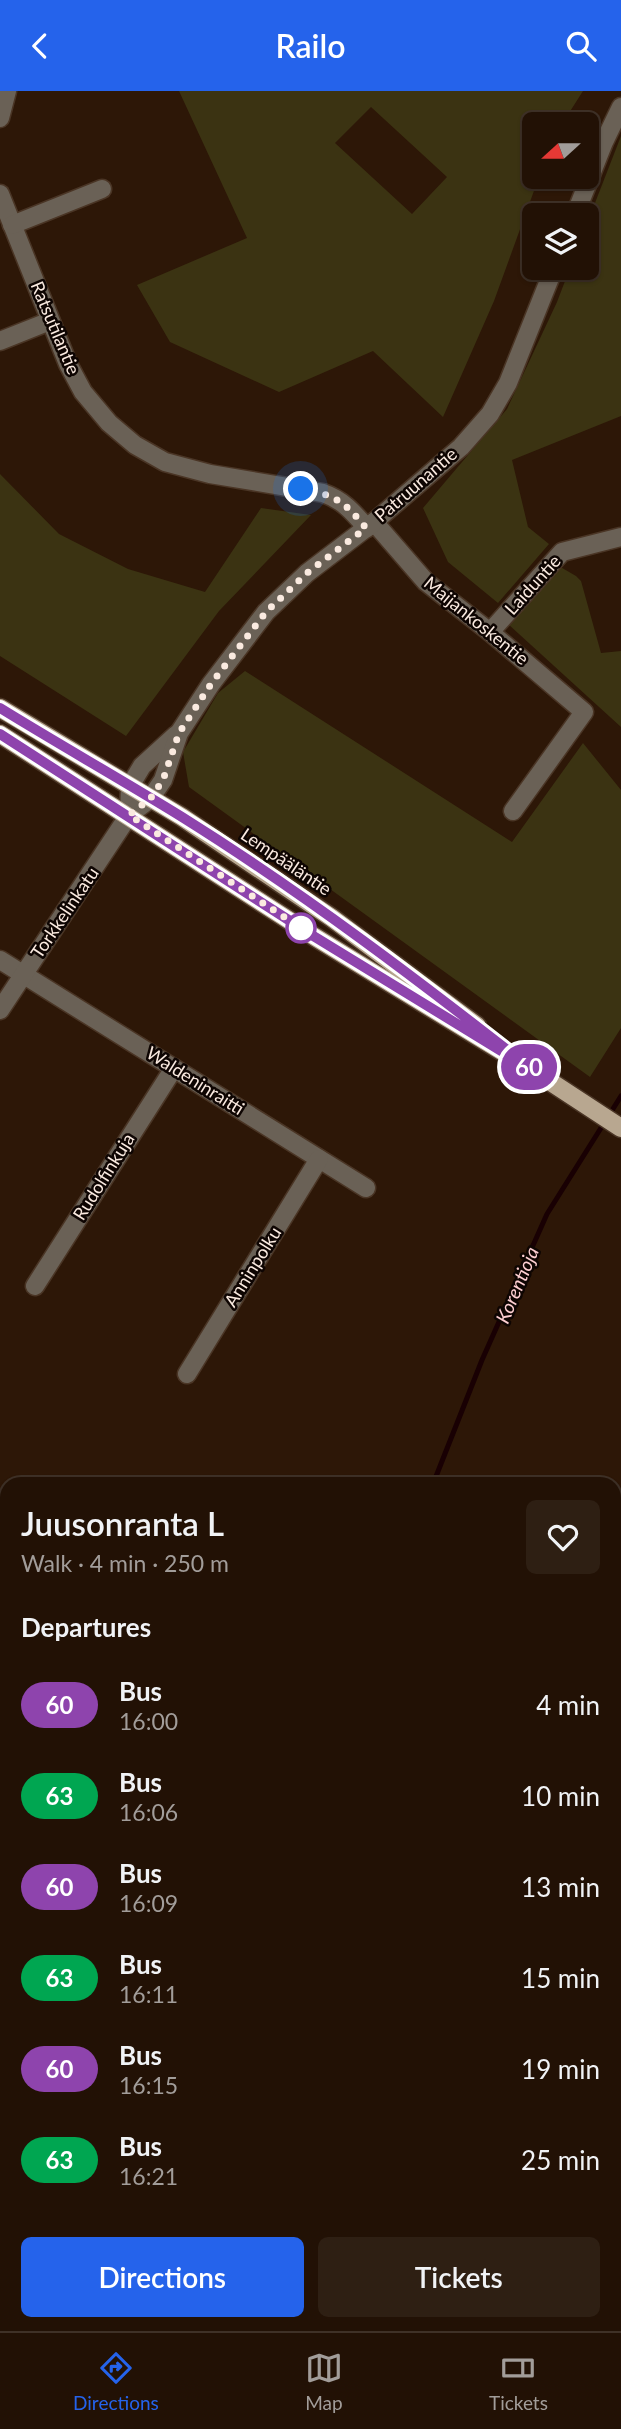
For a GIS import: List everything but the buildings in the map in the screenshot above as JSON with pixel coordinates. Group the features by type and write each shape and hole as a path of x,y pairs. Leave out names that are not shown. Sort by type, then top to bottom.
{"main road":[{"name":"Lempääläntie","path":"0,708 182,817 332,918 435,993 534,1071"},
{"name":"Lempääläntie","path":"0,734 315,937 534,1071 619,1127"}],"street":[{"path":"0,118 7,91"},
{"path":"580,203 621,107"},
{"path":"12,225 102,189"},
{"name":"Ratsutilantie","path":"0,194 68,364 83,391 109,423 135,445 165,462 210,474 337,497 370,525"},
{"name":"Patruunantie","path":"129,815 150,799 163,780 179,733 211,684 266,612 307,573 370,525 461,447 490,414 508,383 549,280"},
{"path":"0,341 50,321"},
{"name":"Maijankoskentie","path":"370,525 426,582 584,712 513,811"},
{"name":"Laiduntie","path":"490,632 562,552 621,537"},
{"name":"Patruunantie","path":"130,786 142,766 179,733"},
{"path":"129,815 130,786"},
{"name":"Torkkelinkatu","path":"0,1010 129,815"},
{"name":"Waldeninraitti","path":"0,960 366,1188"},
{"name":"Rudolfinkuja","path":"35,1286 174,1068"},
{"name":"Anninpolku","path":"187,1374 319,1159"}],"shaded area":[{"path":"179,91 583,91 570,112 522,112 522,189 535,189 530,203 522,203 522,224 494,301 443,417 373,351 279,392 170,342 137,285 247,238","holes":["371,107 447,177 412,214 335,143"]},
{"path":"621,136 621,416 512,460 528,527 549,544 498,603 448,562 423,508 507,409 565,280 599,280 599,203 595,203"},
{"path":"0,474 59,534 128,569 205,592 261,508 311,515 219,611 126,736 0,656"},
{"path":"557,565 581,581 601,653 621,651 621,727 507,623"},
{"path":"245,671 512,842 583,743 621,790 621,1028 590,1077 189,787 183,752 218,693"}],"waterway":[{"name":"Korentioja","path":"436,1477 482,1360 547,1214 621,1096"}],"bus line":[{"name":"60","path":"0,708 182,817 332,918 435,993 534,1071 315,937 0,734"}],"route":[{"path":"301,489 337,497 366,528 307,573 266,612 211,684 179,733 163,780 150,799 129,815 301,928"}]}
